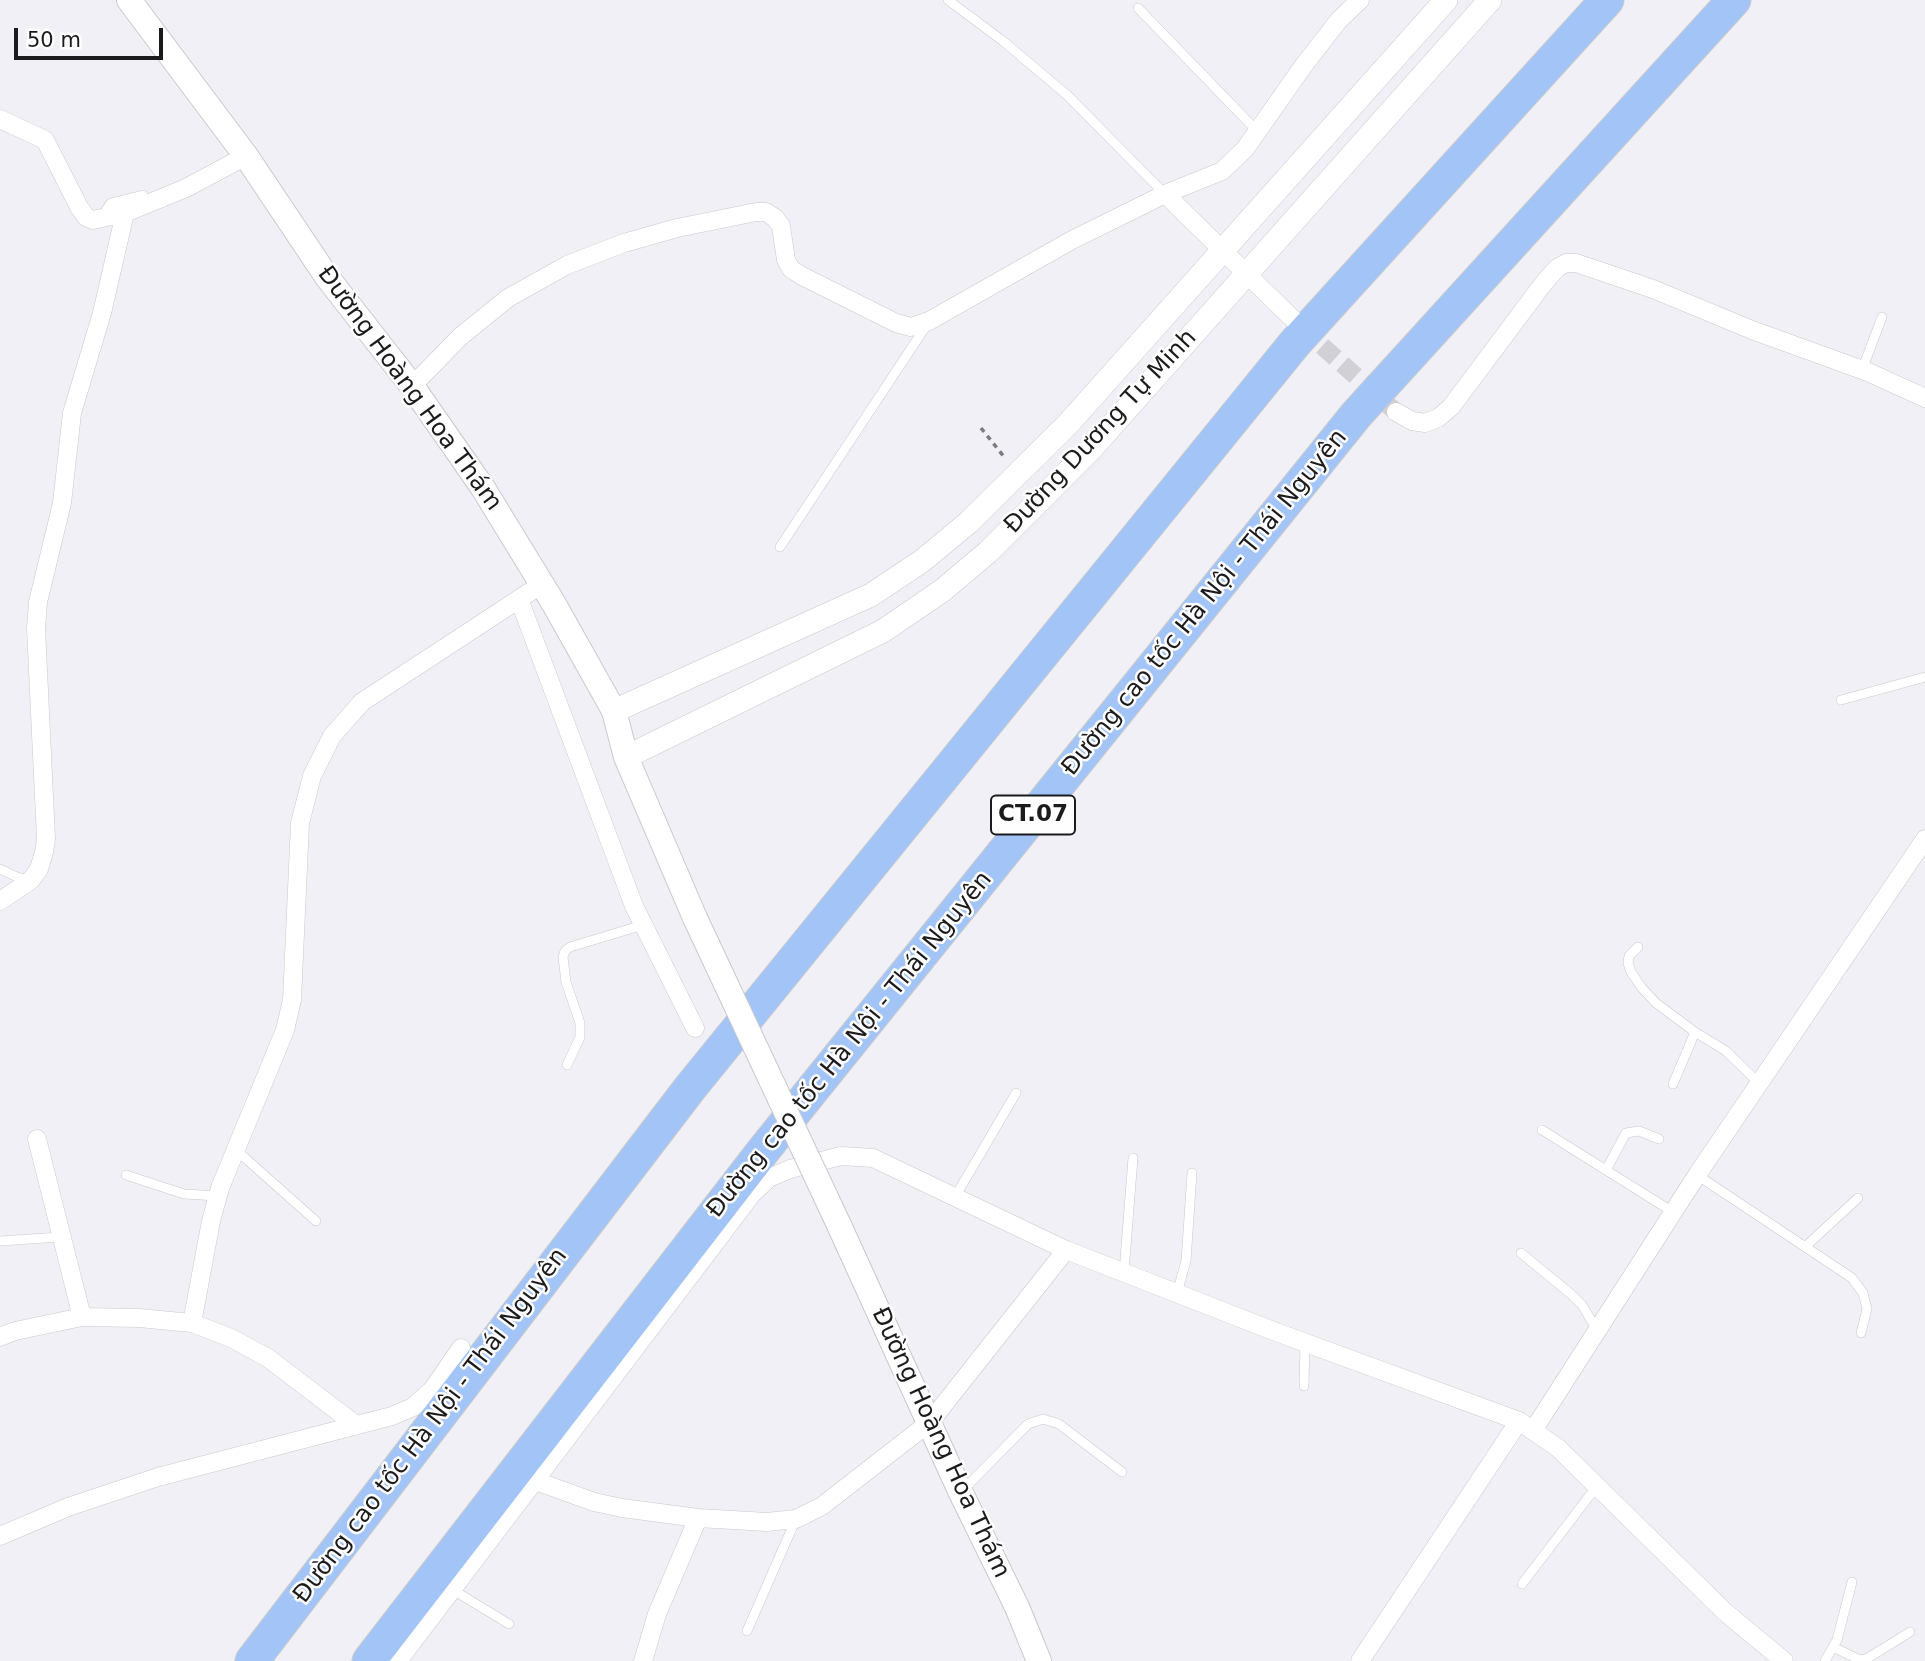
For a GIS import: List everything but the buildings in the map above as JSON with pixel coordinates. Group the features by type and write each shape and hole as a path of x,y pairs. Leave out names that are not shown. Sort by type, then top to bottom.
{"highway":[{"name":"Đường cao tốc Hà Nội - Thái Nguyên","path":"252,1661 690,1088 1295,343 1607,0"},
{"name":"Đường cao tốc Hà Nội - Thái Nguyên","path":"369,1661 763,1151 1356,415 1734,0"}],"main road":[{"name":"Đường Hoàng Hoa Thám","path":"129,0 246,156 327,277 412,386 483,488 542,584 614,711 626,757 695,918 961,1493 1017,1608 1039,1661"}],"street":[{"path":"412,386 461,336 508,298 567,265 624,243 677,228 756,212 766,212 781,226 786,260 791,269 802,276 896,323 911,327 929,321 1072,240 1165,194 1222,171 1245,149 1304,65 1339,20 1360,0"},
{"name":"Đường Dương Tự Minh","path":"614,711 871,595 922,561 969,523 1068,424 1446,0"},
{"name":"Đường Dương Tự Minh","path":"626,757 883,631 943,590 988,552 1091,449 1490,0"},
{"path":"0,119 45,140 86,217 93,220 125,213 186,188 246,156"},
{"path":"1165,194 1300,326"},
{"path":"0,901 31,880 39,869 46,838 36,628 38,602 62,503 72,412 102,313 125,213"},
{"path":"1396,412 1412,421 1425,423 1438,418 1451,407 1543,284 1557,268 1566,263 1576,263 1653,289 1752,330 1862,370 1925,398"},
{"path":"192,1322 218,1196 285,1030 292,1000 300,823 312,776 332,736 362,702 542,584"},
{"path":"519,599 643,925 695,1028"},
{"path":"1360,1661 1526,1425 1597,1330 1697,1175 1925,839"},
{"path":"37,1139 82,1317"},
{"path":"398,1661 752,1194 769,1178 790,1169 841,1156 873,1158 1066,1250 1304,1343 1526,1425 1558,1448 1725,1612 1784,1661"},
{"path":"536,1481 594,1502 698,1518 767,1522 796,1519 822,1506 930,1422 1066,1250"},
{"path":"0,1337 15,1331 82,1317 192,1322 231,1338 268,1359 356,1424"},
{"path":"0,1536 68,1507 158,1477 392,1416 413,1407 432,1390 461,1348"},
{"path":"643,1661 657,1614 698,1518"}],"lane":[{"path":"947,0 1003,41 1066,95 1165,194"},
{"path":"1138,8 1258,132"},
{"path":"107,218 106,209 111,203 143,195"},
{"path":"1862,370 1882,317"},
{"path":"780,547 929,321"},
{"path":"1842,700 1925,677"},
{"path":"0,869 31,880"},
{"path":"567,1065 580,1037 580,1023 566,982 563,957 565,951 570,947 643,925"},
{"path":"1637,947 1629,956 1631,972 1656,1003 1726,1051 1759,1083"},
{"path":"1673,1084 1695,1032"},
{"path":"955,1197 1016,1093"},
{"path":"1542,1130 1673,1212"},
{"path":"1606,1170 1626,1133 1639,1131 1659,1139"},
{"path":"236,1150 316,1221"},
{"path":"1124,1272 1133,1158"},
{"path":"1177,1293 1186,1261 1192,1173"},
{"path":"127,1175 184,1194 218,1196"},
{"path":"1697,1175 1852,1278 1863,1293 1867,1309 1861,1333"},
{"path":"1806,1246 1858,1198"},
{"path":"0,1241 60,1237"},
{"path":"1521,1253 1582,1305 1597,1330"},
{"path":"1304,1343 1304,1386"},
{"path":"961,1493 1028,1424 1043,1419 1059,1424 1122,1472"},
{"path":"1522,1584 1597,1486"},
{"path":"747,1631 796,1519"},
{"path":"1825,1661 1847,1609 1852,1582"},
{"path":"453,1590 509,1624"},
{"path":"1833,1647 1860,1660 1868,1658 1910,1632"}],"path":[{"path":"981,428 1018,474"}],"tunnel":[{"path":"1302,328 1396,412"}]}
